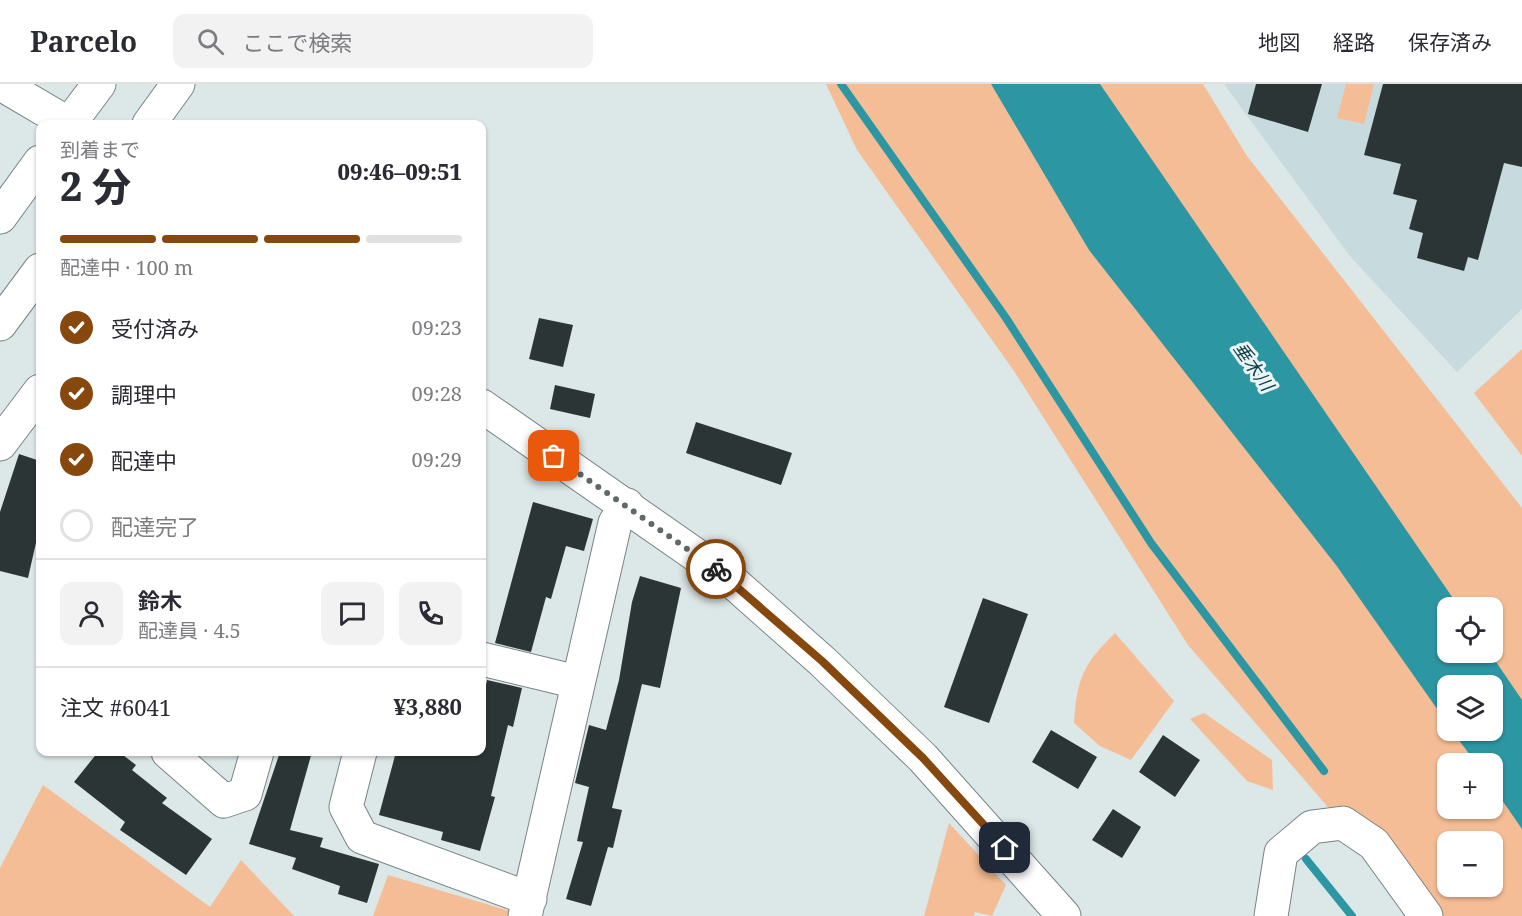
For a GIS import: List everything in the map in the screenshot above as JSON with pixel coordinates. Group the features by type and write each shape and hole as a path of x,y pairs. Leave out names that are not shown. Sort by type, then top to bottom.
{"main road":[{"path":"1,84 62,120"},
{"path":"72,120 99,84"},
{"path":"152,120 178,84"},
{"path":"0,217 36,168"},
{"path":"0,324 36,275"},
{"path":"0,444 36,396"},
{"path":"486,409 726,576 822,661 923,758 1064,916"},
{"path":"359,756 346,807 362,837 527,908 615,524 627,505"},
{"path":"486,659 577,682"},
{"path":"173,756 224,801 245,794 256,756"},
{"path":"1271,916 1281,853 1312,827 1343,824 1374,844 1426,916"}],"shaded area":[{"path":"826,84 1203,84 1247,156 1522,508 1522,916 1422,916 1188,645 1014,371 857,150"},
{"path":"1224,84 1522,84 1522,309 1457,372 1349,255"},
{"path":"1346,84 1374,84 1364,124 1337,118"},
{"path":"1522,349 1522,456 1474,393"},
{"path":"1115,633 1174,701 1131,760 1100,746 1074,723 1077,695 1084,673 1089,663"},
{"path":"1204,713 1272,760 1273,790 1247,781 1190,719"},
{"path":"43,785 210,907 241,860 294,916 0,916 0,868"},
{"path":"949,823 1006,885 992,916 975,912 974,916 924,916"},
{"path":"388,875 510,911 507,916 373,916"}],"water":[{"name":"垂木川","path":"991,84 1100,84 1452,597 1437,597 1437,663 1497,663 1522,700 1522,829 1503,801 1503,753 1468,753 1460,741 1503,741 1503,675 1437,675 1437,709 1336,565 1089,250"}],"building":[{"path":"1256,84 1322,84 1308,132 1248,114"},
{"path":"1383,84 1522,84 1522,167 1504,163 1478,260 1468,257 1464,271 1417,258 1423,233 1409,229 1417,200 1393,194 1401,164 1364,155"},
{"path":"539,318 573,325 563,367 529,359"},
{"path":"555,385 595,394 590,418 550,409"},
{"path":"696,422 792,453 781,485 686,453"},
{"path":"19,454 36,460 36,543 28,578 0,571 0,512"},
{"path":"533,502 593,519 584,551 566,546 551,599 546,597 531,652 495,643"},
{"path":"640,576 681,588 660,688 642,684 612,808 622,810 613,848 608,847 591,906 566,899 583,842 577,841 589,787 575,783 589,725 606,730 619,680 632,602"},
{"path":"983,598 1028,614 989,723 944,707"},
{"path":"487,680 522,688 513,727 508,725 491,796 495,797 480,851 441,840 443,832 379,815 395,756 486,756"},
{"path":"1051,730 1097,757 1078,789 1032,762"},
{"path":"1163,735 1200,760 1175,797 1139,772"},
{"path":"95,756 124,756 136,765 132,770 167,798 162,803 212,839 186,875 120,830 125,822 74,782"},
{"path":"279,756 311,756 290,830 323,838 320,847 379,864 367,903 338,894 340,886 292,869 296,858 249,844"},
{"path":"1113,809 1141,827 1122,858 1092,840"}],"waterway":[{"path":"841,84 1006,318 1151,543 1324,771"},
{"path":"1306,859 1352,916"}],"way so far":[{"path":"554,456 716,569"}],"route":[{"path":"716,569 822,661 923,758 1005,848"}]}
